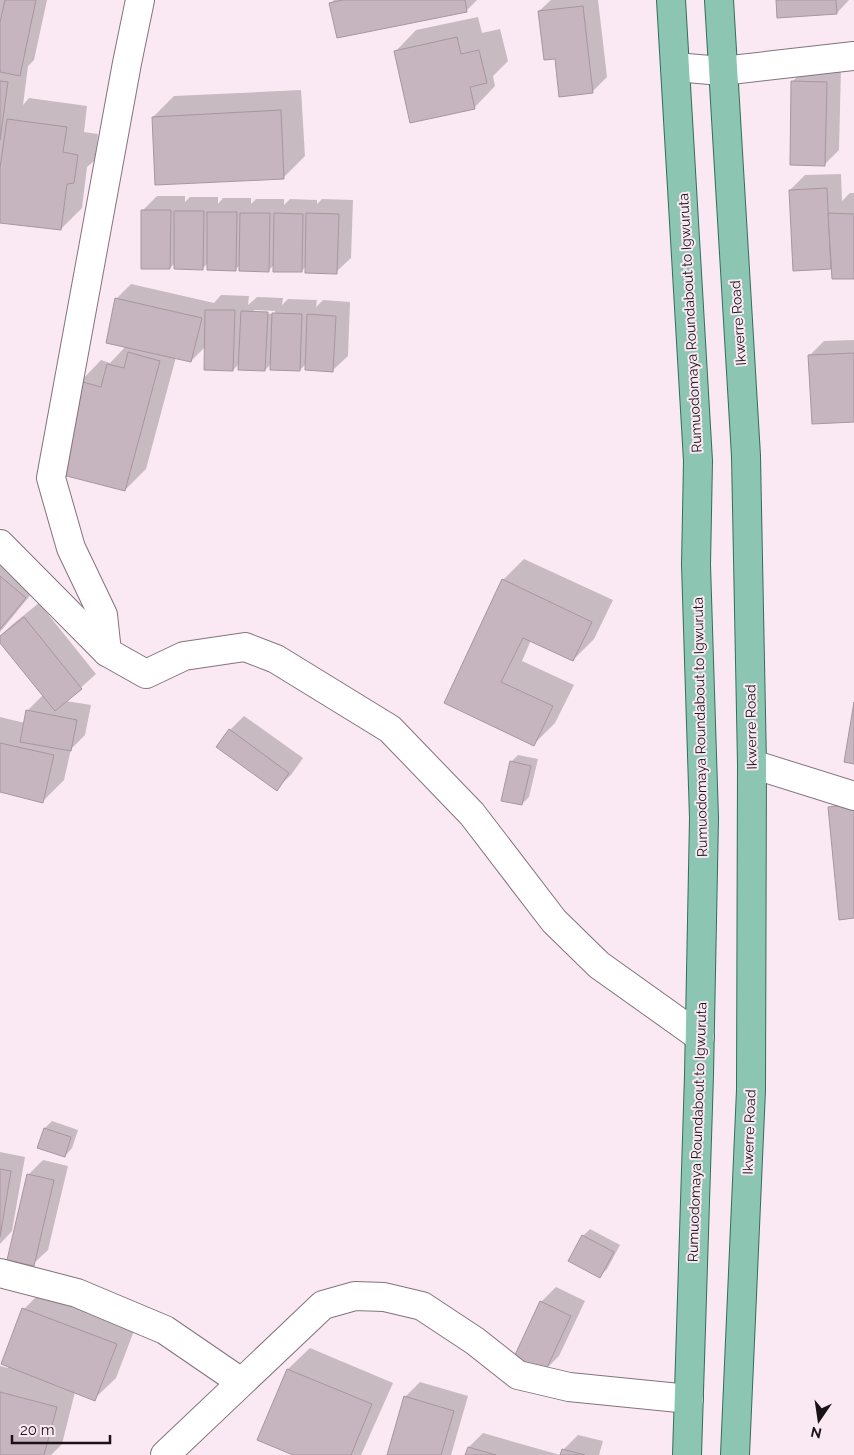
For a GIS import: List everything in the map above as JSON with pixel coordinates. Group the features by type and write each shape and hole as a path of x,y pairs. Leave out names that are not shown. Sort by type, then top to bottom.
{"main road":[{"name":"Rumuodomaya Roundabout to Igwuruta","path":"672,0 698,461 696,565 704,818 700,1037 687,1455"},
{"name":"Ikwerre Road","path":"719,0 746,456 752,764 751,1090 735,1455"}],"street":[{"path":"107,652 103,615 72,548 50,478 140,0"},
{"path":"676,67 722,71 854,56"},
{"path":"0,544 107,652 146,674 184,656 245,647 276,658 390,729 472,814 554,921 599,965 700,1037"},
{"path":"752,764 854,796"},
{"path":"0,1273 77,1294 165,1330 241,1382"},
{"path":"165,1455 322,1305 355,1296 384,1297 422,1306 475,1341 518,1375 569,1387 689,1399"}],"building":[{"path":"5,0 36,0 20,76 0,72 0,22"},
{"path":"343,0 465,0 467,12 337,38 329,3"},
{"path":"776,0 836,0 837,14 777,18"},
{"path":"583,6 593,93 559,97 555,59 544,60 538,11"},
{"path":"457,37 461,54 479,50 487,83 470,87 475,109 410,123 394,51"},
{"path":"0,81 8,82 0,140"},
{"path":"791,81 827,82 825,166 790,165"},
{"path":"281,110 284,179 155,185 152,117"},
{"path":"7,119 67,127 63,152 78,155 74,183 67,184 61,230 0,223 0,168"},
{"path":"827,188 831,269 793,271 789,190"},
{"path":"141,210 171,210 170,269 141,269"},
{"path":"174,211 204,211 203,270 174,269"},
{"path":"207,212 237,212 236,271 207,270"},
{"path":"240,213 270,213 269,272 239,271"},
{"path":"274,213 303,214 302,272 273,272"},
{"path":"306,213 339,214 337,274 305,273"},
{"path":"828,213 854,214 854,279 832,279"},
{"path":"115,298 202,318 191,362 106,343"},
{"path":"205,310 235,310 233,371 204,370"},
{"path":"241,311 268,312 265,371 238,370"},
{"path":"272,313 302,314 300,371 270,370"},
{"path":"307,314 336,316 333,372 305,370"},
{"path":"128,352 160,361 125,491 55,473 79,381 101,387 107,364 124,368"},
{"path":"854,353 854,422 812,424 808,355"},
{"path":"0,576 26,598 0,629"},
{"path":"502,579 592,622 573,661 523,638 501,682 553,706 534,746 444,703"},
{"path":"24,617 82,689 55,711 0,643 0,636"},
{"path":"854,702 854,764 844,762"},
{"path":"26,710 77,720 71,751 20,742"},
{"path":"229,729 289,773 277,791 216,747"},
{"path":"0,743 54,755 43,803 0,792"},
{"path":"510,761 531,766 522,805 501,801"},
{"path":"854,804 854,918 839,920 828,807"},
{"path":"44,1128 71,1137 65,1157 37,1148"},
{"path":"0,1169 11,1171 0,1237"},
{"path":"27,1174 54,1180 34,1266 7,1260"},
{"path":"582,1235 614,1252 600,1278 568,1261"},
{"path":"540,1301 571,1316 545,1372 514,1357"},
{"path":"22,1308 117,1344 95,1401 1,1364"},
{"path":"287,1369 372,1404 351,1455 293,1455 257,1440"},
{"path":"0,1392 57,1407 44,1455 0,1455"},
{"path":"404,1396 454,1411 441,1455 387,1455"},
{"path":"468,1447 496,1455 465,1455"},
{"path":"562,1449 585,1455 560,1455"}]}
